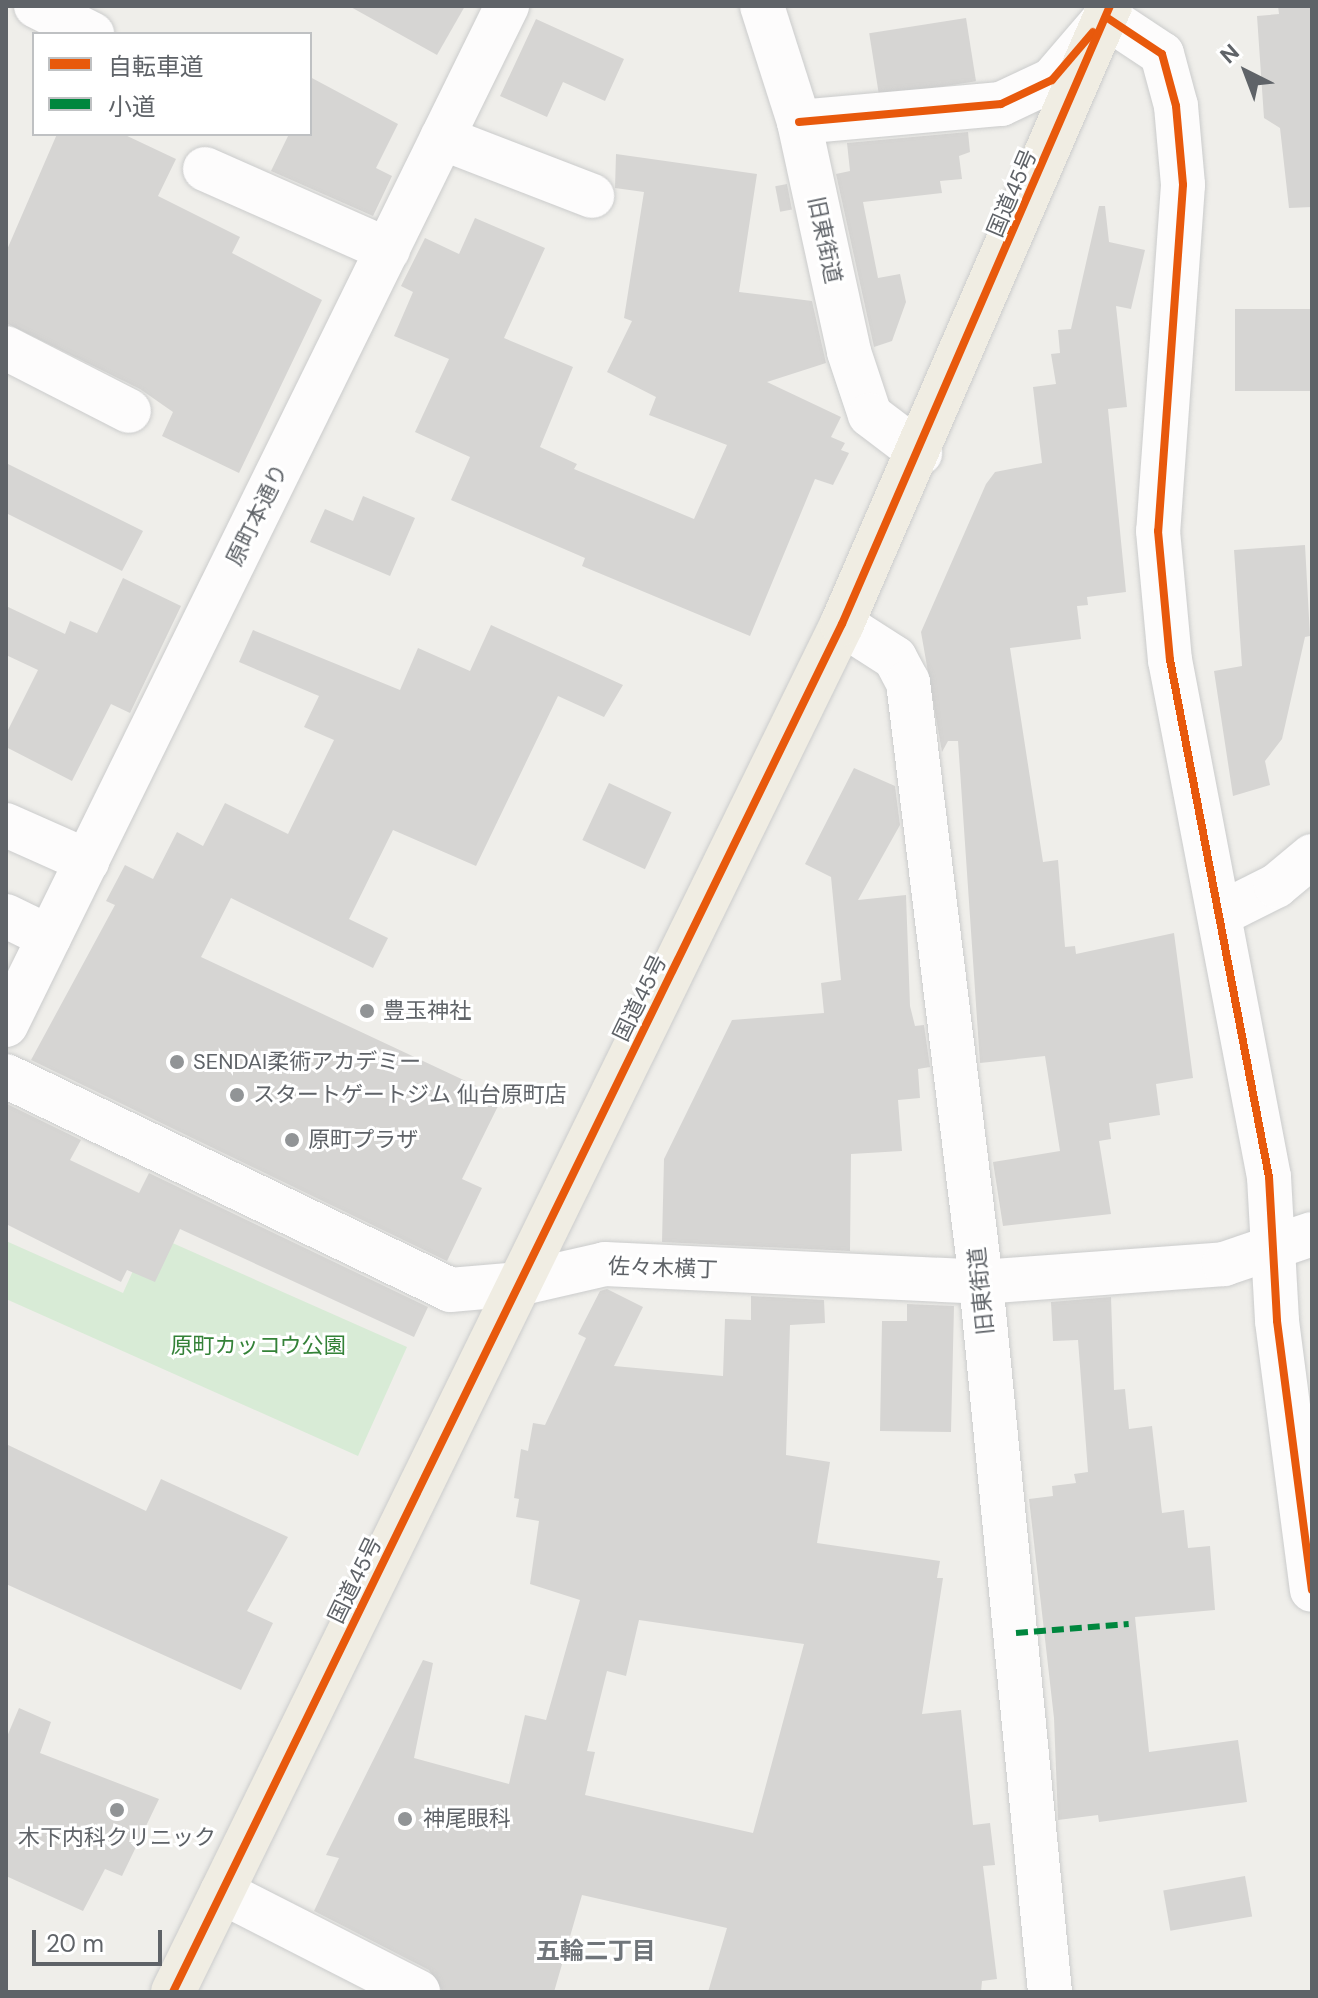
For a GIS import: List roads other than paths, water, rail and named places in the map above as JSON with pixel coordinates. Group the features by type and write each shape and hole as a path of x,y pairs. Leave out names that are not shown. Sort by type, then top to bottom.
{"highway":[{"name":"国道45号","path":"173,1992 842,624 920,453 1108,12"}],"street":[{"path":"36,6 88,32"},
{"name":"原町本通り","path":"6,1025 507,6"},
{"name":"旧東街道","path":"762,6 799,122 849,352 870,415 920,453"},
{"path":"799,122 1001,104 1052,80 1108,12 1162,54 1176,106 1183,185 1158,531 1170,660 1269,1177 1292,1241 1312,1590"},
{"path":"442,138 592,196"},
{"path":"205,169 388,250"},
{"path":"6,348 129,411"},
{"name":"旧東街道","path":"842,624 895,658 908,682 981,1282 1050,1992"},
{"path":"6,825 87,861"},
{"path":"1220,914 1276,886 1312,856"},
{"path":"6,916 49,937"},
{"name":"佐々木横丁","path":"6,1076 450,1290 518,1284 605,1264 981,1282 1224,1264 1292,1241"},
{"path":"222,1892 418,1992"}],"place":[{"name":"豊玉神社","path":"367,1011"},
{"name":"SENDAI柔術アカデミー","path":"177,1062"},
{"name":"スタートゲートジム 仙台原町店","path":"237,1095"},
{"name":"原町プラザ","path":"292,1140"},
{"name":"木下内科クリニック","path":"117,1810"},
{"name":"神尾眼科","path":"405,1819"}],"district":[{"name":"五輪二丁目","path":"596,1951"}],"park label":[{"name":"原町カッコウ公園","path":"258,1346"}]}
